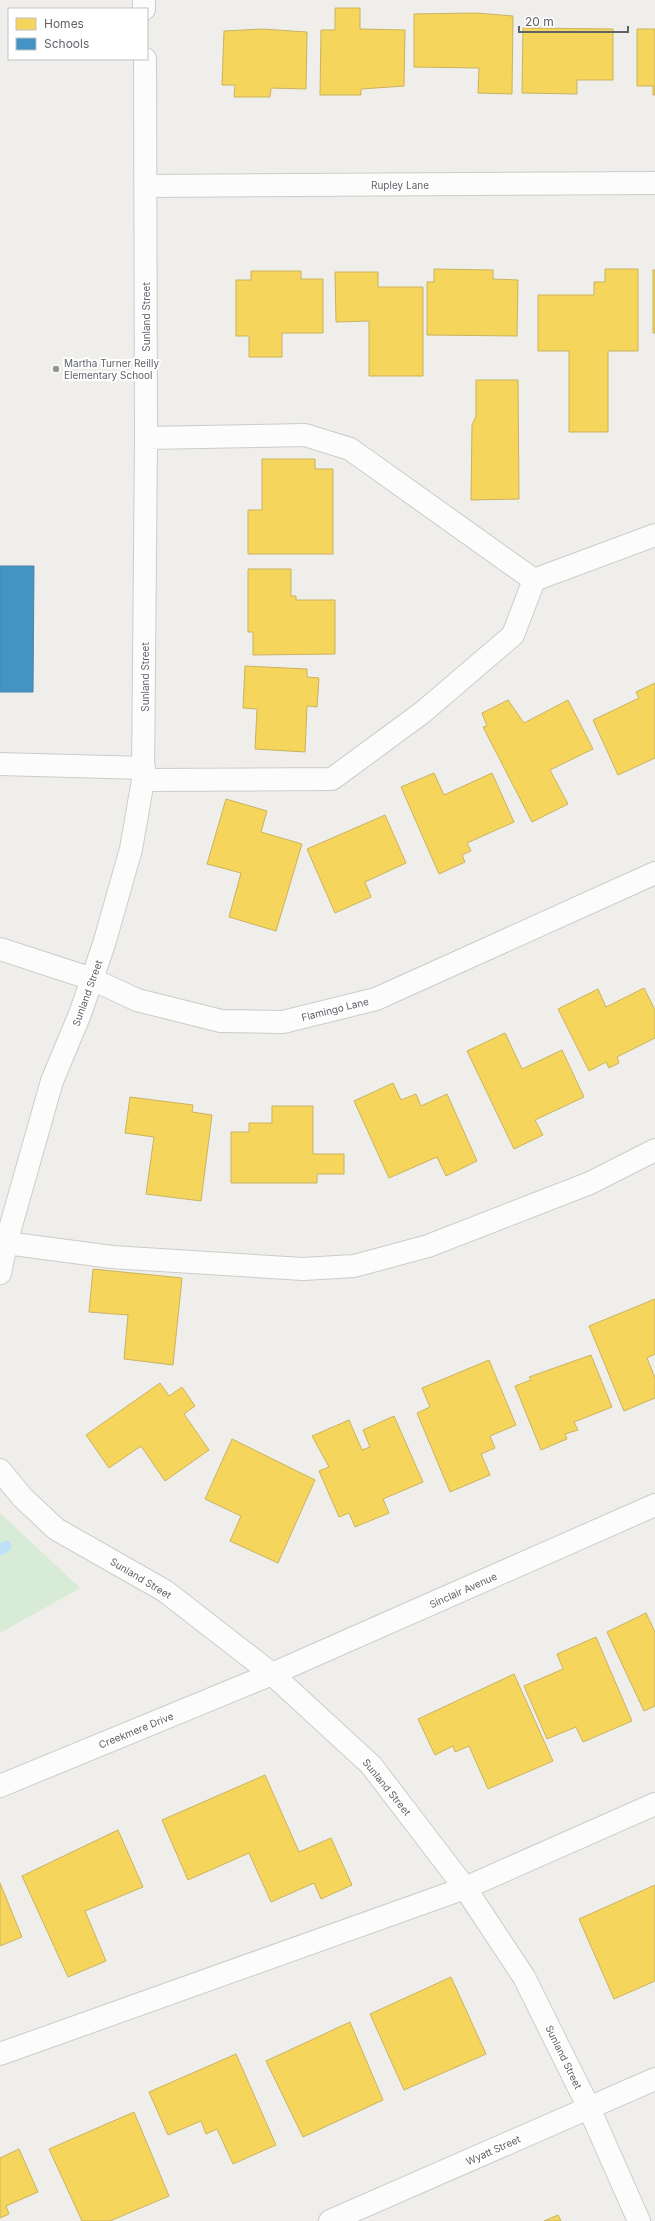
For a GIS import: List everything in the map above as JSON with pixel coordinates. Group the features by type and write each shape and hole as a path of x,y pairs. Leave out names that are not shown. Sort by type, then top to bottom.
{"street":[{"name":"Sunland Street","path":"0,1273 3,1241 52,1081 92,979 104,944 131,849 143,774 146,438 146,186 144,60"},
{"name":"Rupley Lane","path":"146,186 655,183"},
{"path":"146,438 305,435 350,449 534,580"},
{"path":"0,764 143,774 332,779 423,712 513,635 534,580 655,535"},
{"name":"Flamingo Lane","path":"0,949 92,979 137,1000 222,1021 283,1022 376,999 655,873"},
{"path":"3,1241 112,1257 303,1269 354,1266 428,1246 590,1183 655,1150"},
{"name":"Sunland Street","path":"0,1470 22,1497 56,1529 165,1591 272,1674 371,1765 465,1888 524,1977 589,2108 639,2221"},
{"name":"Sinclair Avenue","path":"272,1674 655,1505"},
{"name":"Creekmere Drive","path":"0,1786 272,1674"},
{"path":"0,2054 465,1888 655,1804"},
{"name":"Wyatt Street","path":"330,2221 655,2079"}],"green space":[{"path":"0,1513 80,1588 0,1633"}],"building: Homes":[{"path":"335,8 360,8 360,29 405,30 404,86 361,89 361,95 320,95 321,30 335,30"},
{"path":"476,13 513,16 512,94 478,93 479,68 414,67 414,14"},
{"path":"523,28 613,29 613,80 577,80 577,94 522,93"},
{"path":"262,29 307,32 306,89 271,88 270,97 234,97 235,85 222,85 224,31"},
{"path":"637,29 655,29 655,95 653,95 653,86 637,86"},
{"path":"434,269 493,270 493,279 518,280 517,336 427,335 427,282 434,282"},
{"path":"605,269 638,269 638,351 608,351 608,432 569,432 569,351 538,351 538,295 594,295 594,282 605,282"},
{"path":"653,270 655,270 655,333 653,333"},
{"path":"251,271 301,271 301,279 323,279 323,333 282,333 282,357 249,357 249,336 236,336 236,280 251,280"},
{"path":"335,272 378,272 378,287 423,287 423,376 369,376 369,321 336,322"},
{"path":"476,380 518,380 519,499 471,500 472,425 476,416"},
{"path":"262,459 315,459 315,469 333,469 333,554 248,554 248,510 262,510"},
{"path":"248,569 291,569 291,596 296,596 296,600 335,600 335,654 253,655 253,632 248,632"},
{"path":"245,666 307,669 307,677 319,678 317,707 307,706 305,752 255,749 257,709 243,708"},
{"path":"655,683 655,758 618,775 593,720 639,698 636,692"},
{"path":"508,700 524,723 568,700 593,749 550,770 568,804 532,822 483,727 487,726 482,713"},
{"path":"434,773 444,795 492,773 514,822 467,843 471,851 462,855 465,862 439,874 401,787"},
{"path":"226,799 267,811 261,832 302,844 276,931 229,917 241,873 207,864"},
{"path":"385,815 406,863 365,882 371,897 335,913 307,849"},
{"path":"644,988 655,1010 655,1038 617,1057 619,1063 609,1068 606,1062 589,1071 558,1009 598,989 606,1007"},
{"path":"505,1033 522,1069 562,1050 584,1097 535,1120 543,1135 514,1149 467,1051"},
{"path":"393,1083 401,1100 416,1094 421,1106 447,1094 477,1161 446,1176 437,1157 389,1178 354,1101"},
{"path":"130,1097 193,1105 192,1112 212,1115 201,1201 146,1194 154,1137 125,1133"},
{"path":"272,1106 313,1106 313,1154 344,1154 344,1174 317,1174 317,1183 231,1183 231,1132 249,1132 249,1123 272,1123"},
{"path":"93,1269 182,1278 173,1365 124,1359 128,1315 89,1312"},
{"path":"655,1299 655,1354 647,1358 655,1378 655,1398 624,1411 589,1326"},
{"path":"591,1355 612,1407 574,1422 578,1430 565,1434 567,1439 541,1450 515,1386 531,1380 529,1377"},
{"path":"489,1360 516,1425 490,1436 495,1448 481,1454 490,1475 450,1492 417,1413 430,1407 422,1388"},
{"path":"160,1383 169,1396 182,1387 195,1406 184,1414 209,1450 165,1481 141,1446 109,1468 86,1435"},
{"path":"394,1416 423,1482 383,1499 389,1513 355,1527 349,1513 339,1517 319,1471 329,1467 312,1436 349,1420 362,1450 370,1447 363,1430"},
{"path":"232,1439 315,1480 278,1563 230,1541 241,1516 205,1499"},
{"path":"646,1613 655,1632 655,1706 644,1711 607,1632"},
{"path":"596,1637 632,1721 583,1742 576,1727 547,1739 524,1686 563,1669 557,1654"},
{"path":"514,1674 553,1761 488,1789 469,1746 455,1752 453,1746 435,1755 418,1719"},
{"path":"265,1775 299,1852 331,1838 352,1885 321,1899 314,1883 271,1902 249,1853 188,1880 162,1820"},
{"path":"118,1830 143,1887 85,1911 106,1961 68,1977 22,1876"},
{"path":"0,1883 22,1937 0,1946"},
{"path":"655,1885 655,1981 614,1999 579,1919"},
{"path":"451,1977 486,2054 404,2090 370,2014"},
{"path":"350,2022 383,2100 303,2137 266,2061"},
{"path":"236,2054 276,2145 233,2164 217,2129 206,2134 201,2121 168,2135 149,2092"},
{"path":"134,2112 169,2196 110,2221 82,2221 49,2149"},
{"path":"19,2149 38,2192 6,2206 9,2214 0,2218 0,2158"},
{"path":"558,2215 561,2221 544,2221"}],"building: Schools":[{"path":"0,566 34,566 33,692 0,692"}],"waterway":[{"path":"0,1550 6,1546"}],"place":[{"name":"Martha Turner Reilly Elementary School","path":"56,369"}]}
